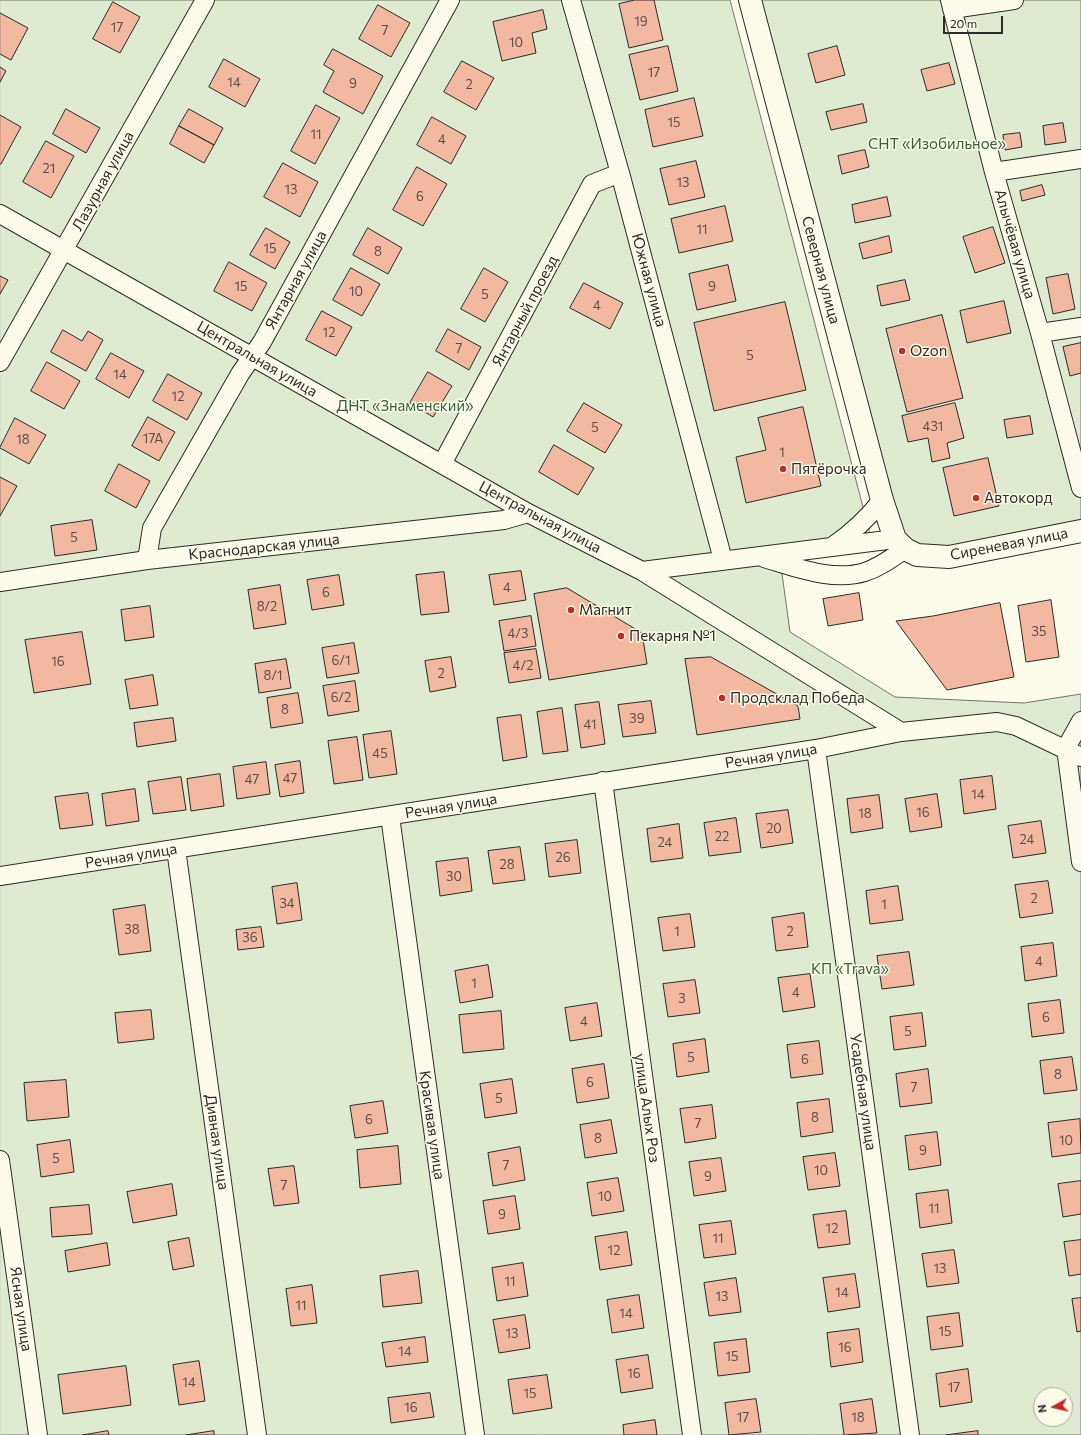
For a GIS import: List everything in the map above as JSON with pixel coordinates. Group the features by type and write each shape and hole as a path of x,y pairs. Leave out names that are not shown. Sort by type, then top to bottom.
{"street":[{"name":"Лазурная улица","path":"0,362 205,0"},
{"name":"Янтарная улица","path":"147,560 152,528 251,356 262,342 450,0"},
{"name":"Южная улица","path":"571,0 620,173 723,560"},
{"name":"Северная улица","path":"750,0 882,500 900,544"},
{"path":"951,4 1014,0"},
{"name":"Алычёвая улица","path":"951,4 994,172 1040,333 1081,488"},
{"path":"994,172 1081,159"},
{"name":"Янтарный проезд","path":"442,464 592,184 620,173"},
{"name":"Центральная улица","path":"0,214 528,513 642,571 901,732"},
{"path":"1040,333 1081,327"},
{"path":"831,547 847,536 882,500"},
{"name":"Краснодарская улица","path":"0,582 147,560 504,520 528,513"},
{"name":"Сиреневая улица","path":"900,544 917,556 949,557 1081,531"},
{"path":"756,556 811,571 840,575 864,572 887,562 900,544"},
{"path":"642,571 831,547 900,544"},
{"path":"1081,721 1066,748 1081,862"},
{"name":"Речная улица","path":"0,876 816,749 901,732 998,722 1016,726 1066,748 1081,757"},
{"name":"Усадебная улица","path":"816,749 910,1435"},
{"name":"улица Алых Роз","path":"603,781 692,1435"},
{"name":"Красивая улица","path":"390,816 475,1435"},
{"name":"Дивная улица","path":"176,849 257,1435"},
{"name":"Ясная улица","path":"0,1160 38,1435"}],"green space":[{"name":"ДНТ «Знаменский»","path":"0,0 730,0 874,549 780,559 790,632 895,697 1024,703 1081,694 1081,1435 0,1435"},
{"name":"СНТ «Изобильное»","path":"750,0 1081,0 1081,531 949,557 905,549"}],"building":[{"path":"635,0 654,0 663,40 629,48 619,4"},
{"path":"113,2 140,17 120,53 93,39"},
{"path":"378,5 410,23 391,57 359,39"},
{"path":"543,10 547,29 532,33 536,53 502,61 493,22"},
{"path":"0,13 28,28 11,60 0,54"},
{"path":"668,46 678,91 640,100 629,55"},
{"path":"837,46 845,75 816,83 808,54"},
{"path":"333,49 383,76 363,114 323,92 334,71 324,65"},
{"path":"224,59 260,79 245,107 209,87"},
{"path":"462,61 494,78 476,110 444,92"},
{"path":"949,63 955,84 927,91 921,70"},
{"path":"0,67 6,71 0,82"},
{"path":"694,98 703,136 653,147 645,110"},
{"path":"863,104 867,122 831,130 826,112"},
{"path":"316,105 340,118 315,164 291,151"},
{"path":"66,109 100,128 86,153 53,134"},
{"path":"189,109 223,128 214,145 179,126"},
{"path":"0,115 21,127 1,164 0,164"},
{"path":"432,117 466,136 451,164 417,145"},
{"path":"1063,123 1066,142 1045,145 1043,126"},
{"path":"179,126 214,145 204,163 170,144"},
{"path":"1020,133 1022,147 1005,150 1003,135"},
{"path":"46,141 74,156 51,198 23,182"},
{"path":"865,150 869,167 842,174 838,156"},
{"path":"696,161 705,197 669,205 660,169"},
{"path":"283,163 318,182 300,217 264,197"},
{"path":"417,167 447,184 423,226 393,210"},
{"path":"1042,185 1045,195 1022,201 1020,191"},
{"path":"887,197 891,216 855,223 852,205"},
{"path":"725,206 733,241 679,253 671,219"},
{"path":"993,227 1005,263 975,273 963,237"},
{"path":"266,228 290,242 275,269 250,255"},
{"path":"368,228 402,248 388,274 353,255"},
{"path":"889,236 892,252 863,259 859,244"},
{"path":"229,262 267,283 252,311 214,291"},
{"path":"728,265 736,301 697,310 689,274"},
{"path":"351,268 380,284 362,316 333,300"},
{"path":"484,268 508,282 485,322 461,309"},
{"path":"1068,274 1075,309 1053,314 1046,278"},
{"path":"0,276 8,280 0,294"},
{"path":"905,280 910,300 881,306 877,286"},
{"path":"584,283 623,303 610,329 570,308"},
{"path":"1004,301 1011,333 967,343 960,311"},
{"path":"785,302 806,390 714,411 694,323"},
{"path":"322,311 352,327 336,356 306,340"},
{"path":"942,315 963,398 907,412 886,329"},
{"path":"448,329 481,347 469,370 436,351"},
{"path":"63,330 82,341 88,331 103,340 86,371 51,352"},
{"path":"1081,343 1081,373 1070,376 1063,347"},
{"path":"111,353 144,371 129,398 96,379"},
{"path":"47,362 80,381 64,409 31,391"},
{"path":"428,372 452,386 433,417 410,403"},
{"path":"168,374 202,393 187,420 153,401"},
{"path":"584,403 622,425 605,453 567,431"},
{"path":"955,403 964,438 947,443 950,458 932,462 928,438 908,442 902,416"},
{"path":"803,407 821,486 746,503 736,457 766,450 758,418"},
{"path":"1030,416 1033,434 1007,438 1004,420"},
{"path":"148,417 175,432 159,461 132,446"},
{"path":"15,418 46,435 29,464 0,448"},
{"path":"554,445 594,468 578,495 539,472"},
{"path":"988,458 999,506 954,516 943,468"},
{"path":"119,464 150,481 136,508 105,491"},
{"path":"0,477 17,486 0,516"},
{"path":"92,520 97,550 55,556 51,526"},
{"path":"521,571 526,600 494,605 489,575"},
{"path":"444,572 449,612 421,615 416,575"},
{"path":"339,575 344,605 312,610 307,580"},
{"path":"280,585 286,624 254,629 248,590"},
{"path":"567,588 642,633 647,664 549,680 534,594"},
{"path":"859,593 863,620 828,626 823,599"},
{"path":"1051,600 1059,657 1026,662 1018,606"},
{"path":"1000,603 1014,677 947,690 896,621 933,616"},
{"path":"150,606 154,637 125,641 121,610"},
{"path":"531,616 536,646 504,651 499,621"},
{"path":"82,632 91,684 34,693 25,640"},
{"path":"354,643 359,673 327,678 322,648"},
{"path":"536,649 541,678 509,683 504,653"},
{"path":"451,657 456,687 430,692 425,661"},
{"path":"711,657 798,706 800,719 697,735 685,659"},
{"path":"286,659 291,688 259,693 255,664"},
{"path":"153,675 158,705 130,709 125,680"},
{"path":"355,681 359,711 328,716 323,686"},
{"path":"298,693 303,723 271,728 267,698"},
{"path":"651,701 656,733 623,737 618,705"},
{"path":"599,702 605,744 581,748 575,705"},
{"path":"562,708 568,751 543,754 537,712"},
{"path":"521,715 527,757 503,761 497,718"},
{"path":"173,718 176,741 137,747 134,723"},
{"path":"391,731 397,774 369,778 363,735"},
{"path":"357,737 363,780 334,784 328,741"},
{"path":"300,761 304,793 280,797 275,765"},
{"path":"266,762 270,794 237,799 233,767"},
{"path":"220,774 224,806 191,811 187,779"},
{"path":"992,776 996,809 964,814 960,780"},
{"path":"181,777 186,810 153,814 148,782"},
{"path":"135,789 139,821 106,826 102,794"},
{"path":"88,793 93,825 60,829 55,797"},
{"path":"937,794 942,827 910,832 905,799"},
{"path":"879,795 883,828 851,833 847,799"},
{"path":"788,810 793,843 761,848 756,814"},
{"path":"736,818 741,852 709,856 704,823"},
{"path":"1041,821 1046,853 1013,858 1008,826"},
{"path":"679,824 683,858 651,862 647,829"},
{"path":"577,840 581,873 549,877 545,844"},
{"path":"520,847 525,880 493,884 488,851"},
{"path":"468,858 472,891 440,896 436,862"},
{"path":"1048,881 1053,913 1020,918 1015,885"},
{"path":"297,883 302,920 277,924 272,887"},
{"path":"898,886 903,920 870,924 866,891"},
{"path":"145,905 151,951 119,955 113,910"},
{"path":"804,913 808,947 776,951 772,918"},
{"path":"690,914 695,947 663,951 658,918"},
{"path":"261,927 264,947 238,950 236,930"},
{"path":"1053,943 1057,976 1025,981 1021,947"},
{"path":"909,952 914,985 882,989 877,956"},
{"path":"488,965 493,997 460,1003 455,971"},
{"path":"810,974 815,1007 783,1012 778,978"},
{"path":"695,980 700,1013 668,1017 663,984"},
{"path":"1060,1000 1064,1033 1032,1037 1028,1004"},
{"path":"597,1003 602,1036 570,1041 565,1008"},
{"path":"151,1010 154,1039 118,1043 115,1013"},
{"path":"501,1011 504,1049 463,1053 459,1015"},
{"path":"922,1013 926,1046 894,1050 890,1017"},
{"path":"705,1039 709,1072 677,1077 673,1044"},
{"path":"819,1041 823,1074 791,1078 787,1045"},
{"path":"1072,1057 1077,1090 1044,1094 1040,1061"},
{"path":"604,1064 609,1098 577,1103 572,1069"},
{"path":"928,1069 932,1103 900,1107 896,1074"},
{"path":"512,1079 517,1113 485,1118 480,1084"},
{"path":"66,1080 69,1117 27,1121 24,1083"},
{"path":"829,1099 833,1132 801,1137 797,1103"},
{"path":"383,1101 388,1133 355,1138 350,1106"},
{"path":"712,1105 716,1138 685,1143 680,1109"},
{"path":"1080,1119 1081,1153 1052,1157 1048,1123"},
{"path":"611,1120 617,1153 585,1158 580,1125"},
{"path":"937,1132 941,1165 909,1170 905,1136"},
{"path":"70,1140 74,1172 41,1177 37,1145"},
{"path":"398,1146 401,1184 360,1188 357,1150"},
{"path":"520,1147 525,1180 493,1186 488,1153"},
{"path":"835,1153 840,1186 808,1190 803,1157"},
{"path":"721,1158 726,1191 694,1196 689,1162"},
{"path":"294,1166 299,1203 274,1206 268,1169"},
{"path":"618,1178 624,1211 592,1216 587,1183"},
{"path":"1081,1181 1081,1214 1063,1217 1058,1184"},
{"path":"172,1184 177,1215 133,1223 127,1192"},
{"path":"948,1190 952,1223 920,1228 916,1194"},
{"path":"515,1196 520,1229 488,1234 483,1201"},
{"path":"89,1205 92,1234 52,1237 50,1208"},
{"path":"846,1211 850,1244 818,1248 813,1215"},
{"path":"731,1221 736,1254 704,1258 699,1225"},
{"path":"627,1232 632,1265 600,1270 595,1237"},
{"path":"189,1238 194,1266 173,1270 168,1242"},
{"path":"1081,1240 1081,1274 1069,1276 1064,1242"},
{"path":"107,1243 110,1265 68,1272 65,1251"},
{"path":"954,1250 959,1283 927,1287 922,1254"},
{"path":"523,1263 528,1296 497,1301 492,1268"},
{"path":"418,1271 422,1303 383,1307 380,1276"},
{"path":"855,1274 860,1307 828,1312 823,1278"},
{"path":"736,1278 741,1312 709,1316 704,1283"},
{"path":"312,1285 317,1323 291,1326 286,1289"},
{"path":"639,1295 644,1328 612,1333 607,1300"},
{"path":"1081,1298 1081,1331 1077,1332 1072,1299"},
{"path":"959,1313 963,1346 931,1350 927,1317"},
{"path":"525,1315 530,1348 499,1353 493,1320"},
{"path":"859,1329 863,1362 831,1367 827,1333"},
{"path":"425,1337 428,1362 386,1367 382,1343"},
{"path":"746,1339 750,1372 718,1376 714,1343"},
{"path":"648,1355 653,1388 621,1393 616,1360"},
{"path":"199,1361 205,1401 179,1405 173,1365"},
{"path":"126,1366 131,1405 63,1414 58,1375"},
{"path":"968,1369 972,1402 940,1407 936,1374"},
{"path":"547,1375 552,1408 513,1414 508,1380"},
{"path":"430,1393 434,1417 391,1423 388,1398"},
{"path":"756,1399 761,1432 729,1435 725,1403"},
{"path":"872,1399 877,1433 844,1435 840,1404"},
{"path":"655,1420 657,1435 624,1435 623,1425"},
{"path":"108,1431 109,1435 83,1435"},
{"path":"214,1431 214,1435 186,1435"},
{"path":"978,1431 978,1435 946,1435"}],"place":[{"name":"Ozon","path":"902,351"},
{"name":"Пятёрочка","path":"783,469"},
{"name":"Автокорд","path":"976,498"},
{"name":"Магнит","path":"571,610"},
{"name":"Пекарня №1","path":"621,636"},
{"name":"Продсклад Победа","path":"722,698"}],"park label":[{"name":"КП «Trava»","path":"850,969"}]}
